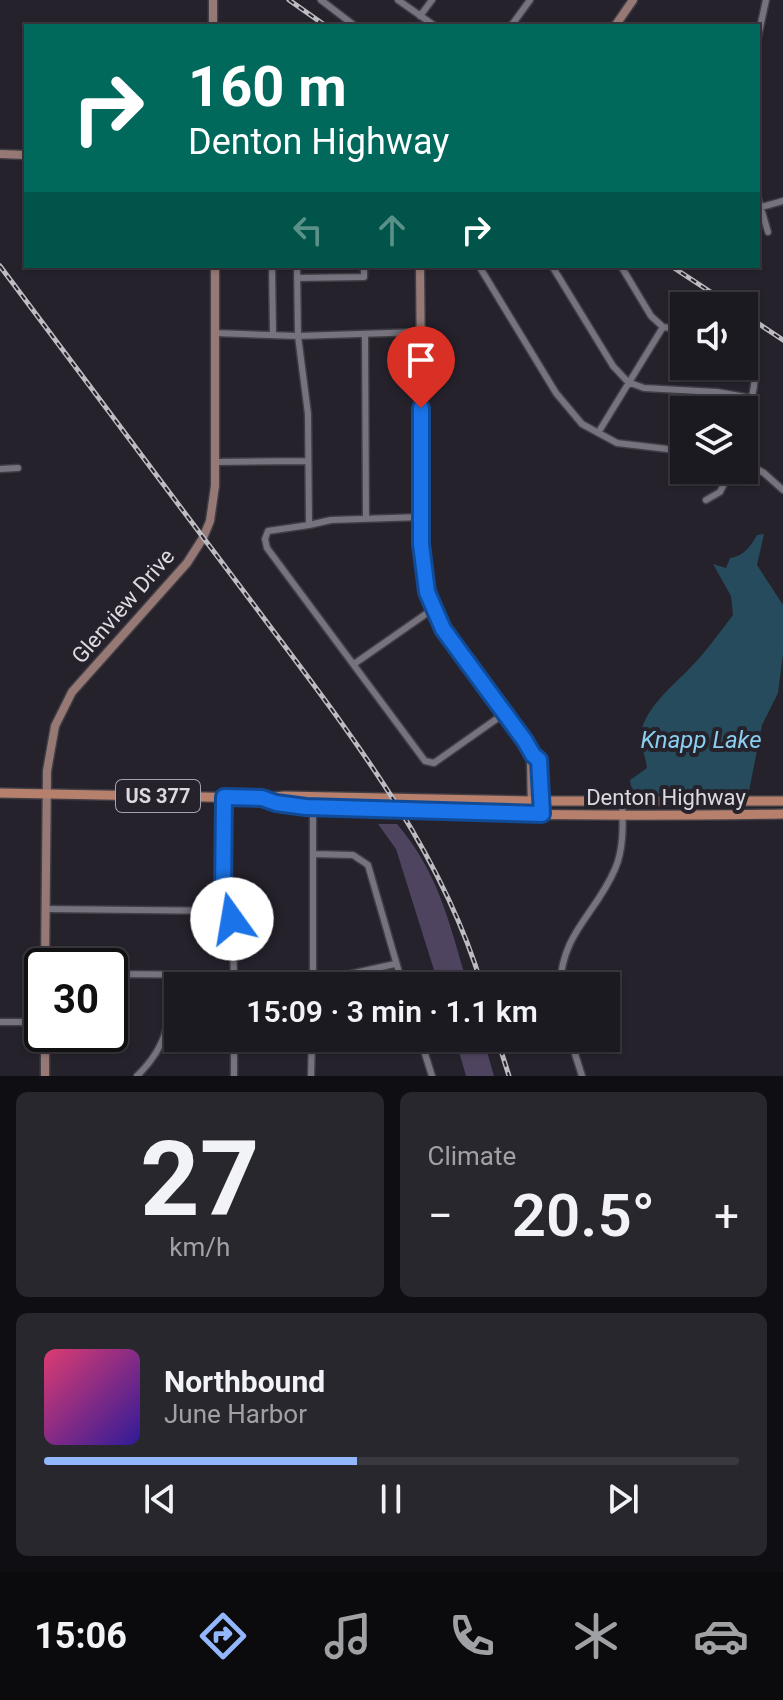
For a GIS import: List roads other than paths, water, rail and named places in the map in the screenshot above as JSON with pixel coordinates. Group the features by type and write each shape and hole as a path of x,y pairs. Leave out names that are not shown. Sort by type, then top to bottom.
{"main road":[{"path":"213,0 213,24"},
{"path":"616,24 633,0"},
{"path":"0,154 24,155"},
{"name":"Glenview Drive","path":"45,948 50,741 72,692 187,563 203,538 213,503 215,268"},
{"path":"420,268 423,579 443,629 539,760 537,814"},
{"name":"Denton Highway","path":"0,793 537,801 783,801"},
{"name":"Denton Highway","path":"262,798 282,805 313,808 537,814 783,814"},
{"path":"45,1052 45,1076"}],"street":[{"path":"321,0 352,24"},
{"path":"398,0 432,24"},
{"path":"420,16 432,0"},
{"path":"512,24 530,0"},
{"path":"760,28 766,0"},
{"path":"760,207 783,201"},
{"path":"760,210 768,232"},
{"path":"272,268 273,334"},
{"path":"297,268 298,336 308,414 309,525"},
{"path":"297,278 364,277 364,268"},
{"path":"480,268 556,393 582,424 617,443 670,450"},
{"path":"553,268 613,366 628,382 644,388 740,396"},
{"path":"622,268 651,316 663,327 670,328"},
{"path":"598,433 663,327"},
{"path":"215,333 298,336 420,332"},
{"path":"365,334 366,518"},
{"path":"215,462 308,461"},
{"path":"0,469 18,468"},
{"path":"758,470 783,490"},
{"path":"706,500 720,492 724,484"},
{"path":"421,517 331,520 268,531 265,539 267,548 425,761 434,763 505,712"},
{"path":"354,664 433,609"},
{"path":"313,972 314,796"},
{"path":"224,797 223,894 233,931 234,972"},
{"path":"562,972 566,948 617,865 622,801"},
{"path":"313,854 353,855 368,865 398,972"},
{"path":"46,909 229,911"},
{"path":"359,972 395,964"},
{"path":"128,974 164,975"},
{"path":"0,1022 24,1022"},
{"path":"137,1076 155,1055 164,1038"},
{"path":"234,1052 234,1076"},
{"path":"311,1076 312,1052"},
{"path":"424,1052 432,1076"},
{"path":"574,1052 582,1076"}],"water":[{"name":"Knapp Lake","path":"764,534 757,565 783,605 783,654 778,693 762,725 748,796 632,794 630,780 647,768 641,732 649,714 661,697 702,656 733,615 731,596 713,564 726,568 730,558 743,553 757,535"}],"railway":[{"path":"289,0 323,24"},
{"path":"0,266 323,697 386,788 441,884 477,972"},
{"path":"674,268 711,292"},
{"path":"758,323 783,340"},
{"path":"501,1052 509,1076"}]}
